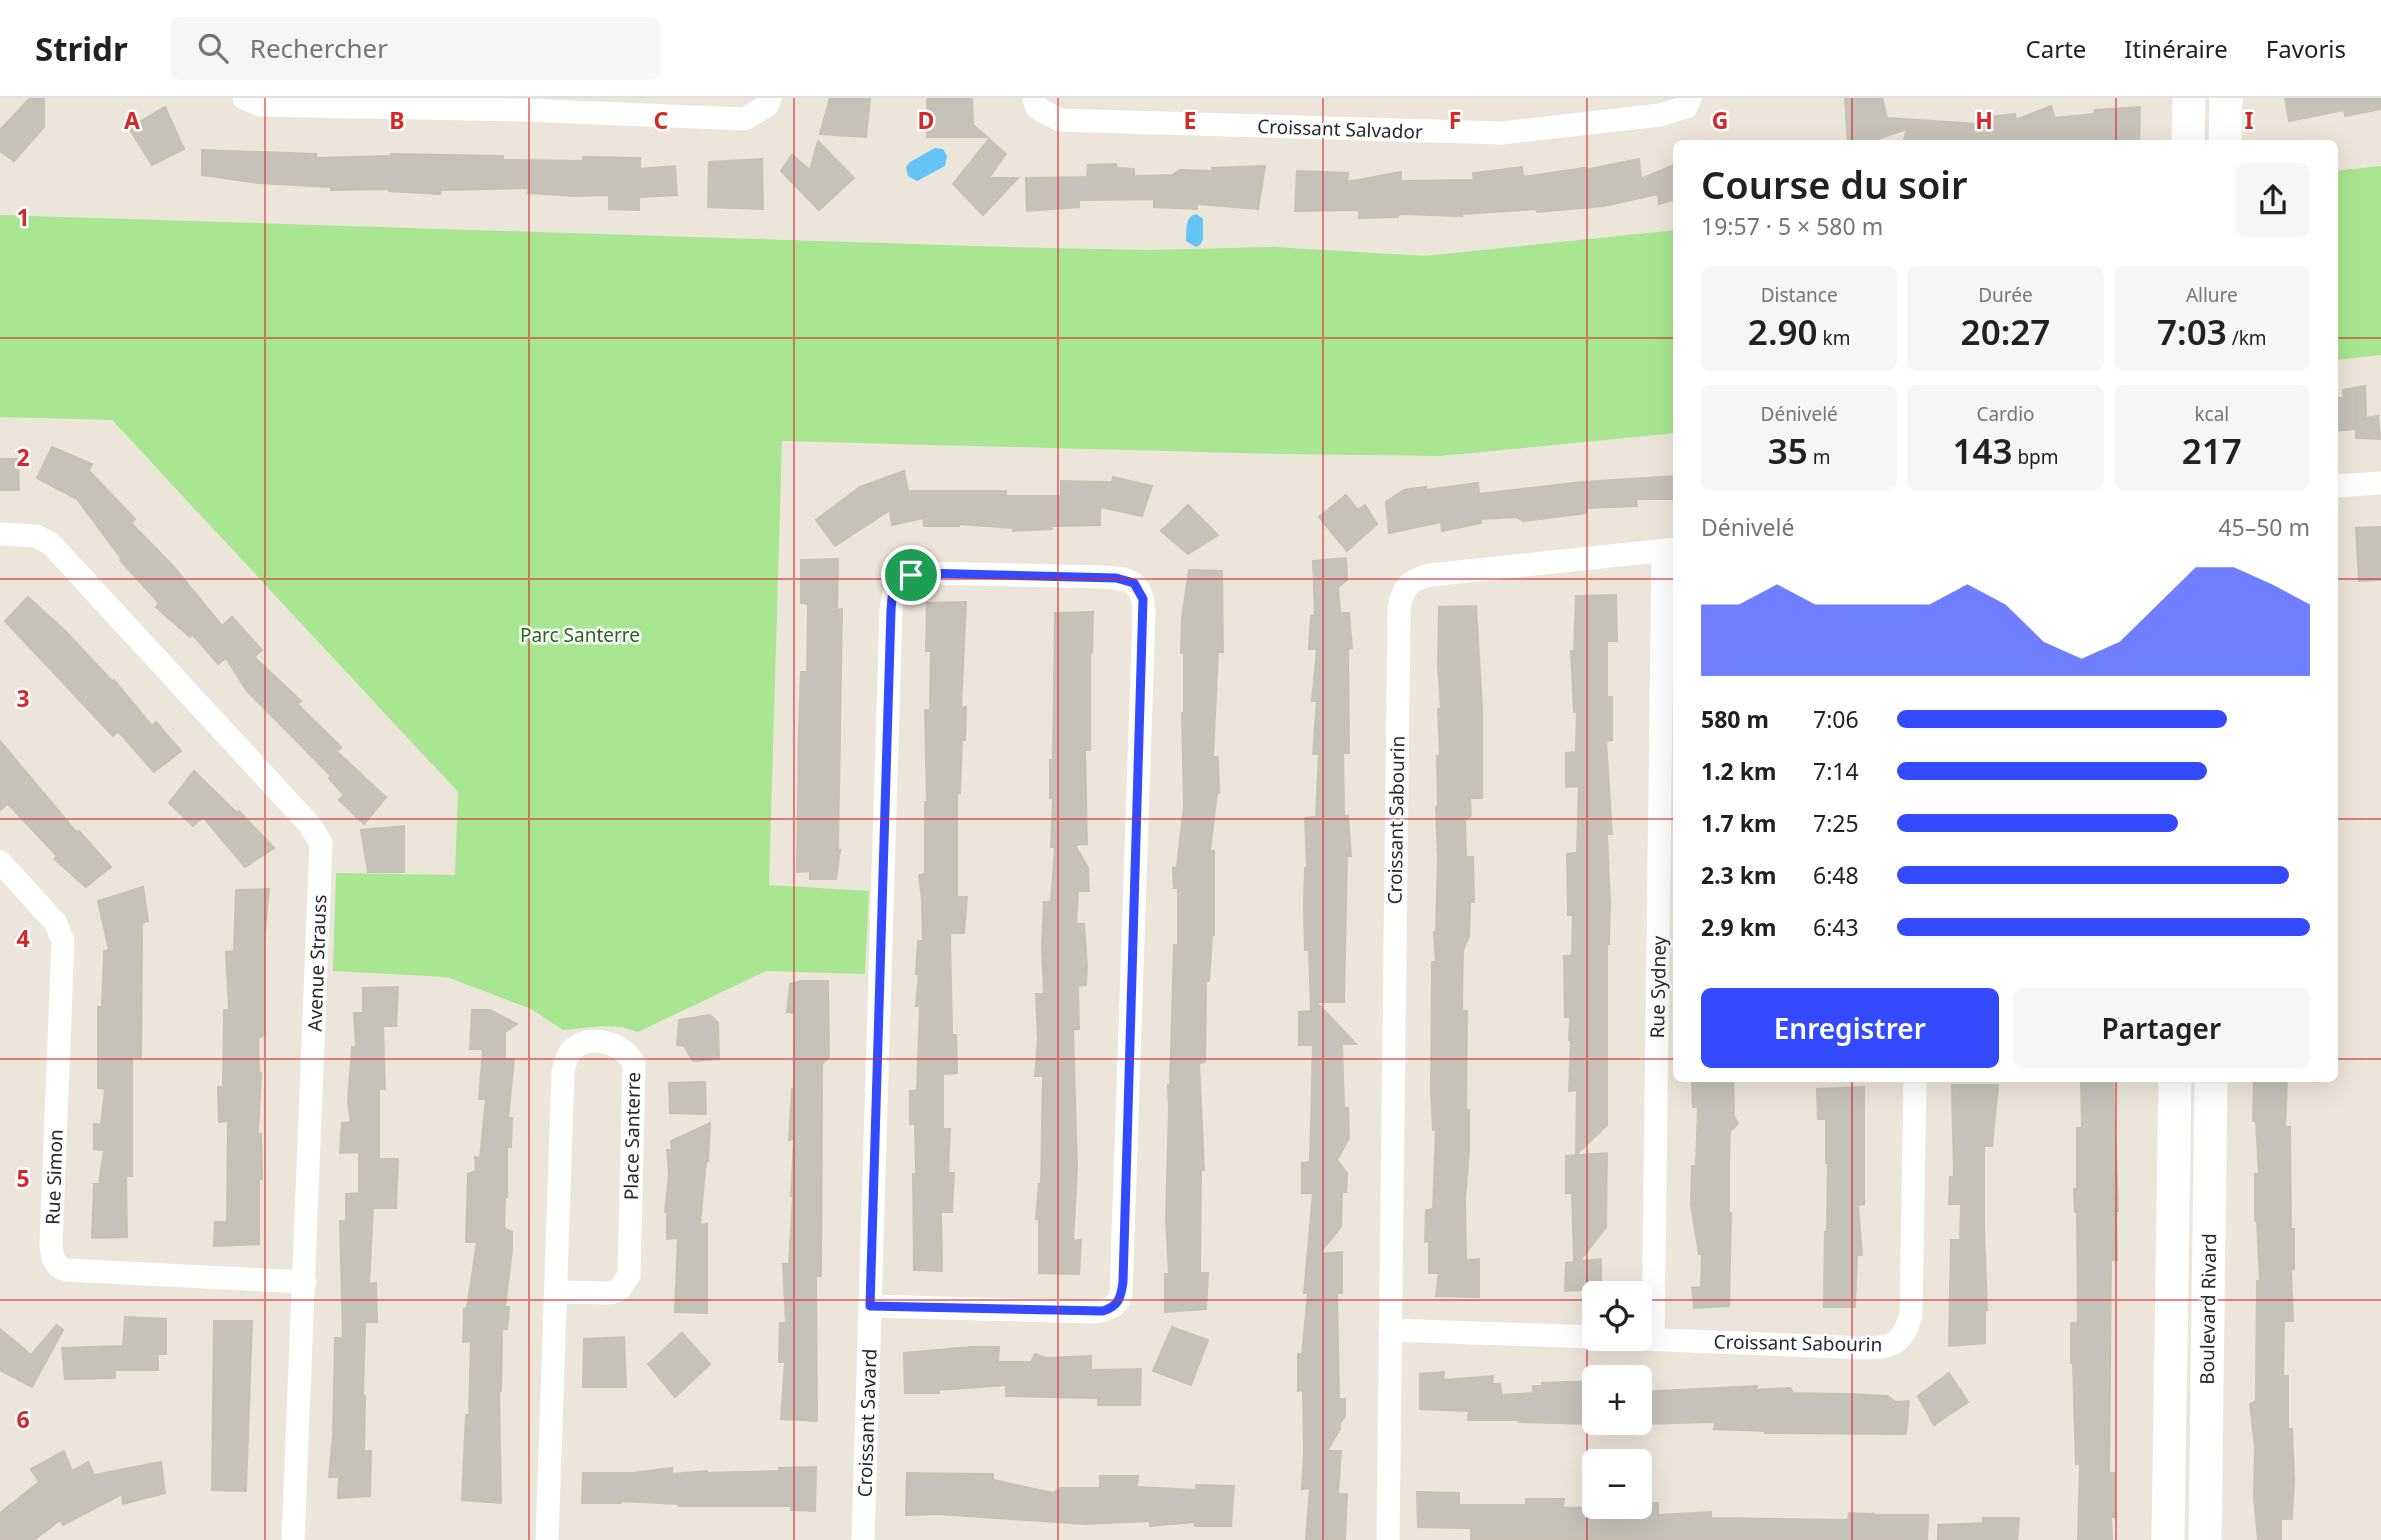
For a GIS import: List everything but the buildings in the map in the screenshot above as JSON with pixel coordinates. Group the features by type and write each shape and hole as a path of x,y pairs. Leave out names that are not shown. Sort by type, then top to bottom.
{"street":[{"path":"244,98 261,105 523,104 744,119 767,106 770,98"},
{"name":"Croissant Salvador","path":"1034,98 1037,108 1060,120 1490,133 1660,115 1686,107 1690,98"},
{"path":"2188,140 2189,98"},
{"path":"2225,98 2225,140"},
{"path":"2338,486 2381,483"},
{"name":"Avenue Strauss","path":"0,534 36,536 51,544 318,837 321,858 293,1540"},
{"name":"Croissant Sabourin","path":"1388,1540 1401,595 1407,584 1430,575 1670,550"},
{"name":"Rue Sydney","path":"1648,1281 1670,550"},
{"name":"Croissant Savard","path":"863,1540 870,1306 892,598 902,580 922,573 1126,579 1139,589 1144,613 1121,1295 1112,1308 1094,1312 870,1306"},
{"name":"Rue Simon","path":"0,862 55,922 64,941 51,1244 54,1262 59,1268 75,1271 305,1282"},
{"name":"Place Santerre","path":"547,1540 563,1072 566,1059 577,1046 606,1043 626,1052 634,1065 629,1275 619,1290 610,1293 556,1292"},
{"name":"Croissant Sabourin","path":"1652,1339 1882,1348 1894,1345 1908,1327 1912,1306 1915,1082"},
{"name":"Boulevard Rivard","path":"2168,1540 2175,1082"},
{"name":"Boulevard Rivard","path":"2205,1540 2211,1082"},
{"path":"1390,1330 1582,1337"}],"green space":[{"path":"2381,166 2381,355 2338,360 2338,171"},
{"name":"Parc Santerre","path":"0,215 1010,247 1147,250 1274,247 1425,256 1673,230 1673,433 1441,456 782,441 769,885 869,891 865,974 766,971 638,1032 622,1027 603,1026 563,1030 531,1009 447,977 333,971 336,873 455,875 458,792 112,420 0,417"}],"water":[{"path":"935,148 943,149 947,156 945,166 917,181 908,176 906,167 910,162"},
{"path":"1196,214 1203,219 1203,240 1196,247 1186,241 1186,229 1190,218"}],"route":[{"path":"922,573 1126,579 1134,583 1143,599 1123,1282 1118,1303 1103,1311 870,1306 891,610 896,588 902,580 911,575 922,573"}]}
